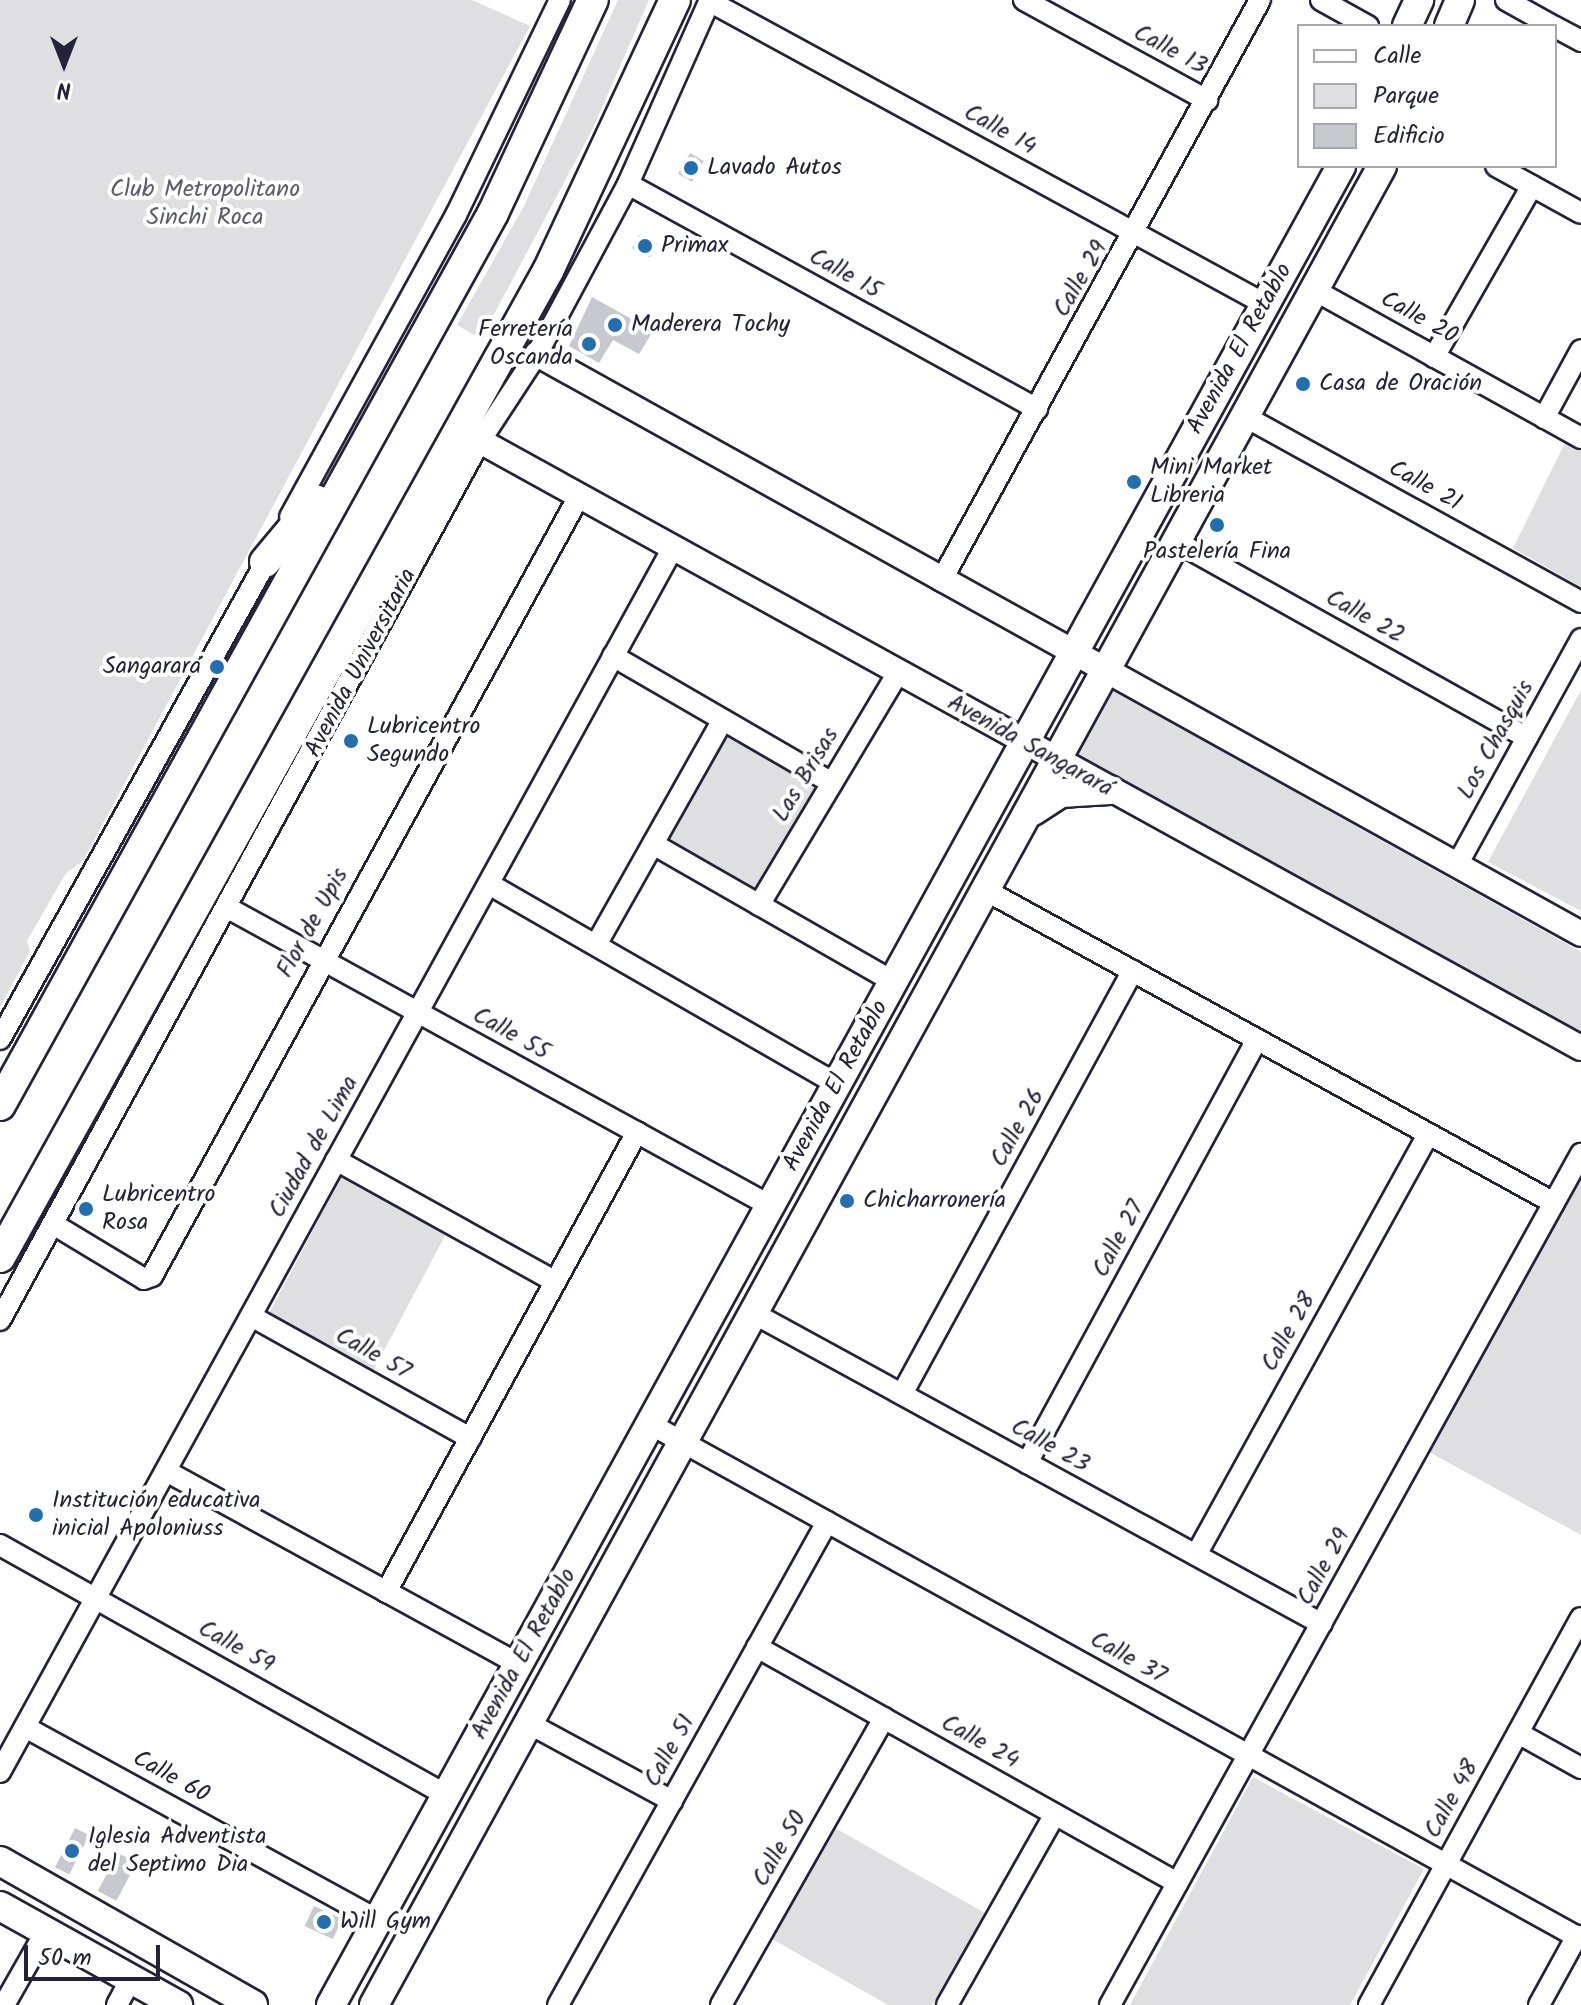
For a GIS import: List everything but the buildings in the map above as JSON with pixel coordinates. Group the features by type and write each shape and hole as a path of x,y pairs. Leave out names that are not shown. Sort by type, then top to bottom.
{"main road":[{"path":"0,1105 493,213 593,0"},
{"name":"Avenida Universitaria","path":"0,1257 548,271 675,0"},
{"path":"1408,24 1419,0"},
{"path":"1450,24 1460,0"},
{"name":"Avenida El Retablo","path":"331,2005 1340,168"},
{"name":"Avenida El Retablo","path":"374,2005 1108,673 1244,416 1316,291 1381,168"},
{"path":"265,562 359,456"},
{"path":"1030,814 1061,793 1110,790"},
{"path":"0,1861 253,2005"},
{"path":"0,1906 178,2005"}],"street":[{"path":"0,1039 456,215 560,0"},
{"name":"Calle 13","path":"1024,0 1207,100"},
{"name":"Calle 29","path":"941,581 1137,234 1260,0"},
{"path":"1321,0 1364,24"},
{"path":"1506,0 1550,24"},
{"name":"Avenida Universitaria","path":"0,1320 228,908 480,441 537,354 628,184 709,1"},
{"name":"Calle 14","path":"709,1 1265,304"},
{"path":"1557,28 1581,41"},
{"path":"1500,168 1581,213"},
{"name":"Calle 15","path":"628,184 1037,409"},
{"path":"1434,357 1532,186"},
{"name":"Calle 20","path":"1316,291 1581,438"},
{"path":"1544,418 1581,350"},
{"path":"537,354 1581,934"},
{"name":"Calle 21","path":"1244,416 1581,602"},
{"name":"Avenida Sangarará","path":"480,441 1581,1048"},
{"name":"Flor de Upis","path":"53,1224 144,1279 152,1276 322,959 579,496"},
{"name":"Calle 22","path":"1177,542 1527,738"},
{"name":"Ciudad de Lima","path":"0,1772 673,548"},
{"name":"Los Chasquis","path":"1457,865 1581,639"},
{"path":"613,656 832,783"},
{"name":"Las Brisas","path":"759,905 898,673"},
{"path":"596,945 723,720"},
{"path":"653,844 894,982"},
{"path":"489,884 839,1085"},
{"path":"987,891 1554,1203"},
{"name":"Calle 55","path":"228,908 769,1205"},
{"name":"Calle 26","path":"902,1394 1133,971"},
{"name":"Calle 27","path":"1027,1463 1257,1039"},
{"path":"386,1592 637,1132"},
{"name":"Calle 28","path":"1196,1555 1428,1134"},
{"name":"Calle 29","path":"1110,2005 1581,1154"},
{"path":"336,1160 554,1281"},
{"name":"Calle 23","path":"753,1313 1322,1624"},
{"name":"Calle 57","path":"251,1316 470,1438"},
{"name":"Calle 37","path":"650,1424 1579,1938"},
{"path":"166,1471 518,1664"},
{"name":"Calle 51","path":"558,2005 827,1522"},
{"name":"Calle 59","path":"3,1552 95,1598 446,1795"},
{"name":"Calle 48","path":"1369,2005 1581,1618"},
{"name":"Calle 24","path":"757,1647 1177,1883"},
{"name":"Calle 50","path":"721,2005 884,1718"},
{"path":"528,1723 672,1801"},
{"name":"Calle 60","path":"25,1727 377,1920"},
{"path":"1518,1733 1581,1768"},
{"path":"947,2005 1055,1814"},
{"path":"4,2005 46,1931"},
{"path":"1539,2005 1579,1938"},
{"path":"117,2005 131,1979"}],"green space":[{"name":"Club Metropolitano Sinchi Roca","path":"0,0 472,0 530,26 83,861 66,873 27,941 30,951 0,1007"},
{"path":"618,0 649,0 593,128 481,339 457,325 524,206"},
{"path":"1566,441 1581,450 1581,587 1513,548"},
{"path":"1109,688 1581,952 1581,1033 1073,757"},
{"path":"1581,690 1581,911 1488,862"},
{"path":"726,732 819,788 755,893 663,837"},
{"path":"342,1176 447,1232 373,1370 268,1315"},
{"path":"1581,1177 1581,1535 1429,1452"},
{"path":"1253,1777 1424,1869 1350,2005 1130,2005"},
{"path":"835,1828 985,1913 932,2005 888,2005 772,1939"}],"place":[{"name":"Lavado Autos","path":"691,168"},
{"name":"Primax","path":"645,246"},
{"name":"Maderera Tochy","path":"615,325"},
{"name":"Ferretería Oscanda","path":"589,344"},
{"name":"Casa de Oración","path":"1303,384"},
{"name":"Mini Market Libreria","path":"1134,482"},
{"name":"Pastelería Fina","path":"1217,525"},
{"name":"Sangarará","path":"217,667"},
{"name":"Lubricentro Segundo","path":"351,741"},
{"name":"Chicharronería","path":"847,1201"},
{"name":"Lubricentro Rosa","path":"86,1209"},
{"name":"Institución educativa inicial Apoloniuss","path":"36,1515"},
{"name":"Iglesia Adventista del Septimo Dia","path":"72,1851"},
{"name":"Will Gym","path":"324,1922"}]}
